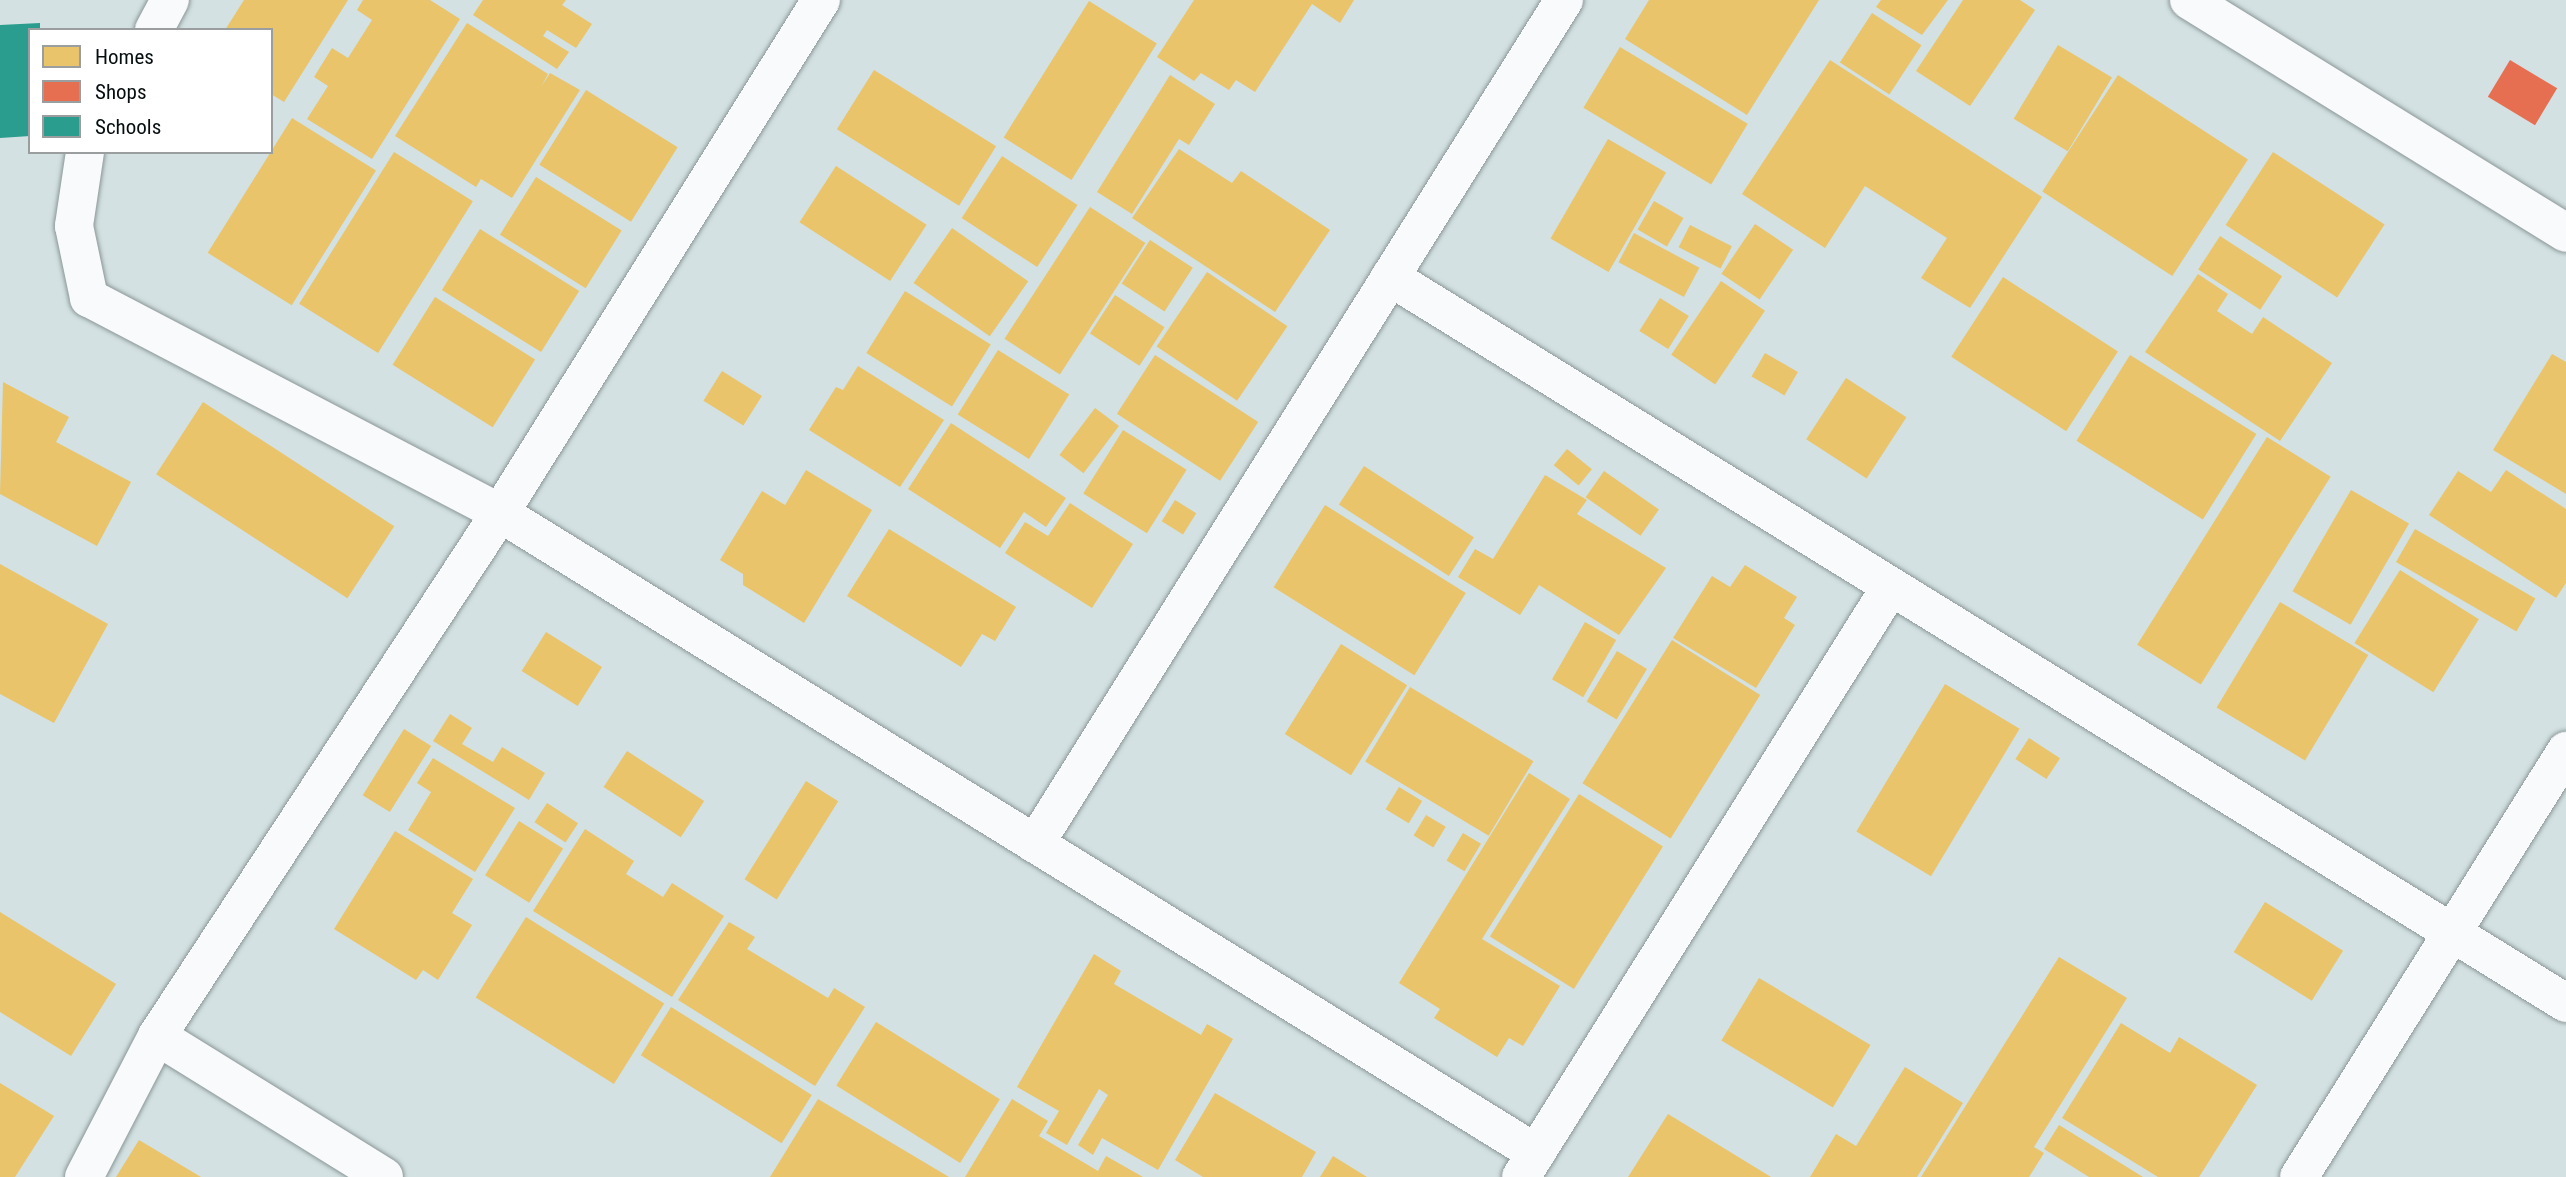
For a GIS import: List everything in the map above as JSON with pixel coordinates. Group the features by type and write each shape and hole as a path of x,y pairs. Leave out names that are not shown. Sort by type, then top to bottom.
{"street":[{"path":"155,28 170,0"},
{"path":"84,1177 158,1036 500,513 821,0"},
{"path":"1035,844 1564,0"},
{"path":"2189,0 2566,233"},
{"path":"85,154 74,226 89,298 500,513 1035,844 1529,1165 1891,586"},
{"path":"1390,277 2566,1003"},
{"path":"2299,1177 2566,751"},
{"path":"158,1036 384,1177"}],"building: Homes":[{"path":"244,0 348,0 284,102 273,95 273,28 226,28"},
{"path":"363,0 430,0 460,19 372,159 307,119 328,86 314,77 332,48 348,58 372,20 357,10"},
{"path":"483,0 566,0 562,5 592,24 576,48 547,30 543,36 569,52 557,69 473,15"},
{"path":"1194,0 1354,0 1340,23 1312,4 1255,92 1236,80 1229,90 1201,73 1194,81 1157,57"},
{"path":"1649,0 1819,0 1747,115 1625,39"},
{"path":"1881,0 1948,0 1922,35 1876,7"},
{"path":"1963,0 2020,0 2035,10 1970,106 1916,71"},
{"path":"1089,1 1157,43 1072,180 1004,138"},
{"path":"1872,13 1921,45 1889,95 1840,62"},
{"path":"467,23 548,74 541,87 550,73 580,90 512,198 481,179 476,187 395,136"},
{"path":"2058,45 2112,77 2068,151 2014,119"},
{"path":"1620,47 1748,124 1711,185 1583,108"},
{"path":"1830,60 2042,197 1970,308 1921,278 1947,238 1865,186 1825,248 1742,194"},
{"path":"874,70 996,146 959,206 837,129"},
{"path":"1170,75 1215,104 1189,145 1179,139 1132,214 1097,192"},
{"path":"2118,75 2248,159 2172,276 2042,192"},
{"path":"586,90 678,147 631,222 539,165"},
{"path":"292,118 376,170 292,305 208,253 270,154 273,154 273,148"},
{"path":"1608,139 1666,172 1609,272 1550,239"},
{"path":"1179,149 1232,183 1241,171 1330,230 1275,312 1132,218"},
{"path":"394,152 473,201 378,353 299,304"},
{"path":"2273,152 2385,224 2337,297 2226,225"},
{"path":"1002,156 1077,205 1037,267 962,218"},
{"path":"836,166 927,225 890,281 800,222"},
{"path":"536,177 622,231 586,288 500,235"},
{"path":"1654,201 1683,218 1667,247 1638,230"},
{"path":"1090,207 1145,243 1060,375 1004,339"},
{"path":"1755,224 1793,250 1760,299 1721,274"},
{"path":"1690,225 1732,246 1721,269 1679,247"},
{"path":"952,228 1028,281 990,336 914,283"},
{"path":"480,229 579,291 541,352 442,290"},
{"path":"1634,233 1699,268 1684,297 1619,262"},
{"path":"2220,236 2282,276 2260,310 2198,270"},
{"path":"1150,240 1193,268 1164,311 1122,284"},
{"path":"1207,272 1287,326 1237,401 1157,347"},
{"path":"2198,274 2228,294 2217,311 2252,334 2263,317 2332,363 2280,441 2145,352"},
{"path":"2003,277 2118,352 2066,431 1951,357"},
{"path":"1721,281 1765,311 1715,384 1671,355"},
{"path":"905,291 991,345 952,406 866,353"},
{"path":"1115,295 1164,327 1139,366 1090,334"},
{"path":"435,297 535,360 493,427 393,365"},
{"path":"1660,298 1689,316 1668,349 1639,331"},
{"path":"998,350 1069,395 1029,459 958,414"},
{"path":"1765,353 1798,372 1784,395 1752,376"},
{"path":"2552,354 2566,362 2566,494 2493,450"},
{"path":"1155,355 1258,422 1220,481 1117,414"},
{"path":"2130,355 2256,434 2203,520 2076,441"},
{"path":"858,366 944,420 900,487 809,430 836,387 843,390"},
{"path":"722,371 762,396 743,426 703,401"},
{"path":"1846,378 1906,417 1867,478 1806,439"},
{"path":"3,382 69,417 56,442 131,482 97,546 0,494"},
{"path":"203,402 394,526 347,598 156,474"},
{"path":"1095,408 1119,426 1083,473 1059,455"},
{"path":"951,423 1066,498 1046,527 1024,512 1000,548 908,489"},
{"path":"1123,430 1187,470 1147,533 1083,494"},
{"path":"2267,437 2331,477 2201,685 2137,645"},
{"path":"1567,449 1592,469 1579,485 1554,465"},
{"path":"1364,466 1474,537 1449,576 1339,505"},
{"path":"806,470 872,510 804,623 743,585 743,574 720,560 762,491 785,505"},
{"path":"2506,470 2566,509 2566,583 2556,598 2429,515 2458,471 2491,492"},
{"path":"1604,471 1659,509 1641,536 1586,497"},
{"path":"1545,475 1587,500 1577,514 1666,568 1619,635 1539,585 1520,615 1458,577 1475,549 1493,559"},
{"path":"2351,490 2409,524 2351,625 2292,591"},
{"path":"1175,500 1196,513 1183,534 1162,521"},
{"path":"1070,503 1133,544 1092,608 1005,553 1025,522 1048,536"},
{"path":"1325,505 1466,593 1414,675 1274,587"},
{"path":"889,529 1016,607 995,641 982,634 961,667 847,596"},
{"path":"2415,529 2535,598 2516,631 2396,562"},
{"path":"0,564 108,624 54,723 0,694"},
{"path":"1745,565 1797,597 1784,618 1795,625 1756,688 1673,638 1712,576 1730,587"},
{"path":"2400,570 2479,619 2433,692 2354,643"},
{"path":"2280,602 2368,655 2305,760 2217,707"},
{"path":"1585,622 1616,640 1583,697 1552,679"},
{"path":"546,632 602,667 578,706 522,671"},
{"path":"1672,640 1760,695 1671,838 1582,783"},
{"path":"1341,644 1407,685 1351,775 1285,734"},
{"path":"1617,651 1647,669 1617,720 1587,702"},
{"path":"1945,684 2020,729 1931,876 1856,831"},
{"path":"1410,687 1533,761 1489,836 1365,762"},
{"path":"450,714 472,728 462,744 493,762 502,747 545,773 529,800 433,741"},
{"path":"404,729 431,746 390,812 363,795"},
{"path":"2029,738 2060,758 2046,779 2015,759"},
{"path":"627,751 704,801 681,837 604,787"},
{"path":"433,758 515,808 475,872 408,830 431,792 417,783"},
{"path":"1529,773 1570,799 1482,939 1560,986 1523,1046 1509,1038 1497,1057 1434,1018 1440,1009 1399,983"},
{"path":"806,781 838,801 777,900 745,879"},
{"path":"1399,787 1422,801 1409,823 1386,809"},
{"path":"1579,794 1663,846 1574,989 1490,936"},
{"path":"547,803 578,823 566,842 534,822"},
{"path":"1426,815 1446,827 1433,847 1414,836"},
{"path":"519,821 563,849 529,903 485,875"},
{"path":"585,829 634,861 626,874 663,897 672,883 724,916 672,997 533,911"},
{"path":"395,831 473,879 452,913 472,925 438,980 423,970 416,980 334,929"},
{"path":"1463,833 1481,844 1465,871 1447,860"},
{"path":"2265,902 2343,951 2312,1001 2234,952"},
{"path":"0,912 116,984 71,1056 0,1012"},
{"path":"526,917 664,1003 614,1084 476,998"},
{"path":"729,922 755,937 747,949 828,998 834,988 865,1007 815,1086 678,1000"},
{"path":"1094,954 1121,971 1114,984 1201,1035 1207,1024 1233,1039 1158,1170 1102,1138 1093,1155 1078,1145 1108,1095 1099,1089 1067,1145 1046,1133 1059,1111 1017,1087"},
{"path":"2059,957 2127,998 2034,1147 2044,1153 2029,1177 1921,1177"},
{"path":"1759,978 1870,1045 1833,1108 1721,1041"},
{"path":"671,1007 812,1095 782,1143 641,1055"},
{"path":"876,1022 1000,1099 960,1163 836,1086"},
{"path":"2121,1023 2170,1053 2179,1037 2257,1085 2199,1177 2158,1177 2062,1118"},
{"path":"1905,1067 1963,1103 1917,1177 1810,1177 1836,1134 1856,1146"},
{"path":"0,1083 54,1116 15,1177 0,1177"},
{"path":"1215,1093 1316,1152 1302,1177 1203,1177 1175,1160"},
{"path":"818,1099 949,1177 770,1177"},
{"path":"1012,1099 1048,1121 1039,1136 1098,1171 1106,1156 1143,1177 965,1177"},
{"path":"1668,1114 1771,1177 1628,1177"},
{"path":"2059,1125 2143,1177 2089,1177 2044,1149"},
{"path":"139,1140 201,1177 116,1177"},
{"path":"1333,1156 1367,1177 1320,1177"}],"building: Shops":[{"path":"2510,60 2557,88 2535,125 2488,97"}],"building: Schools":[{"path":"40,23 40,28 28,28 28,136 0,138 0,25"}]}
